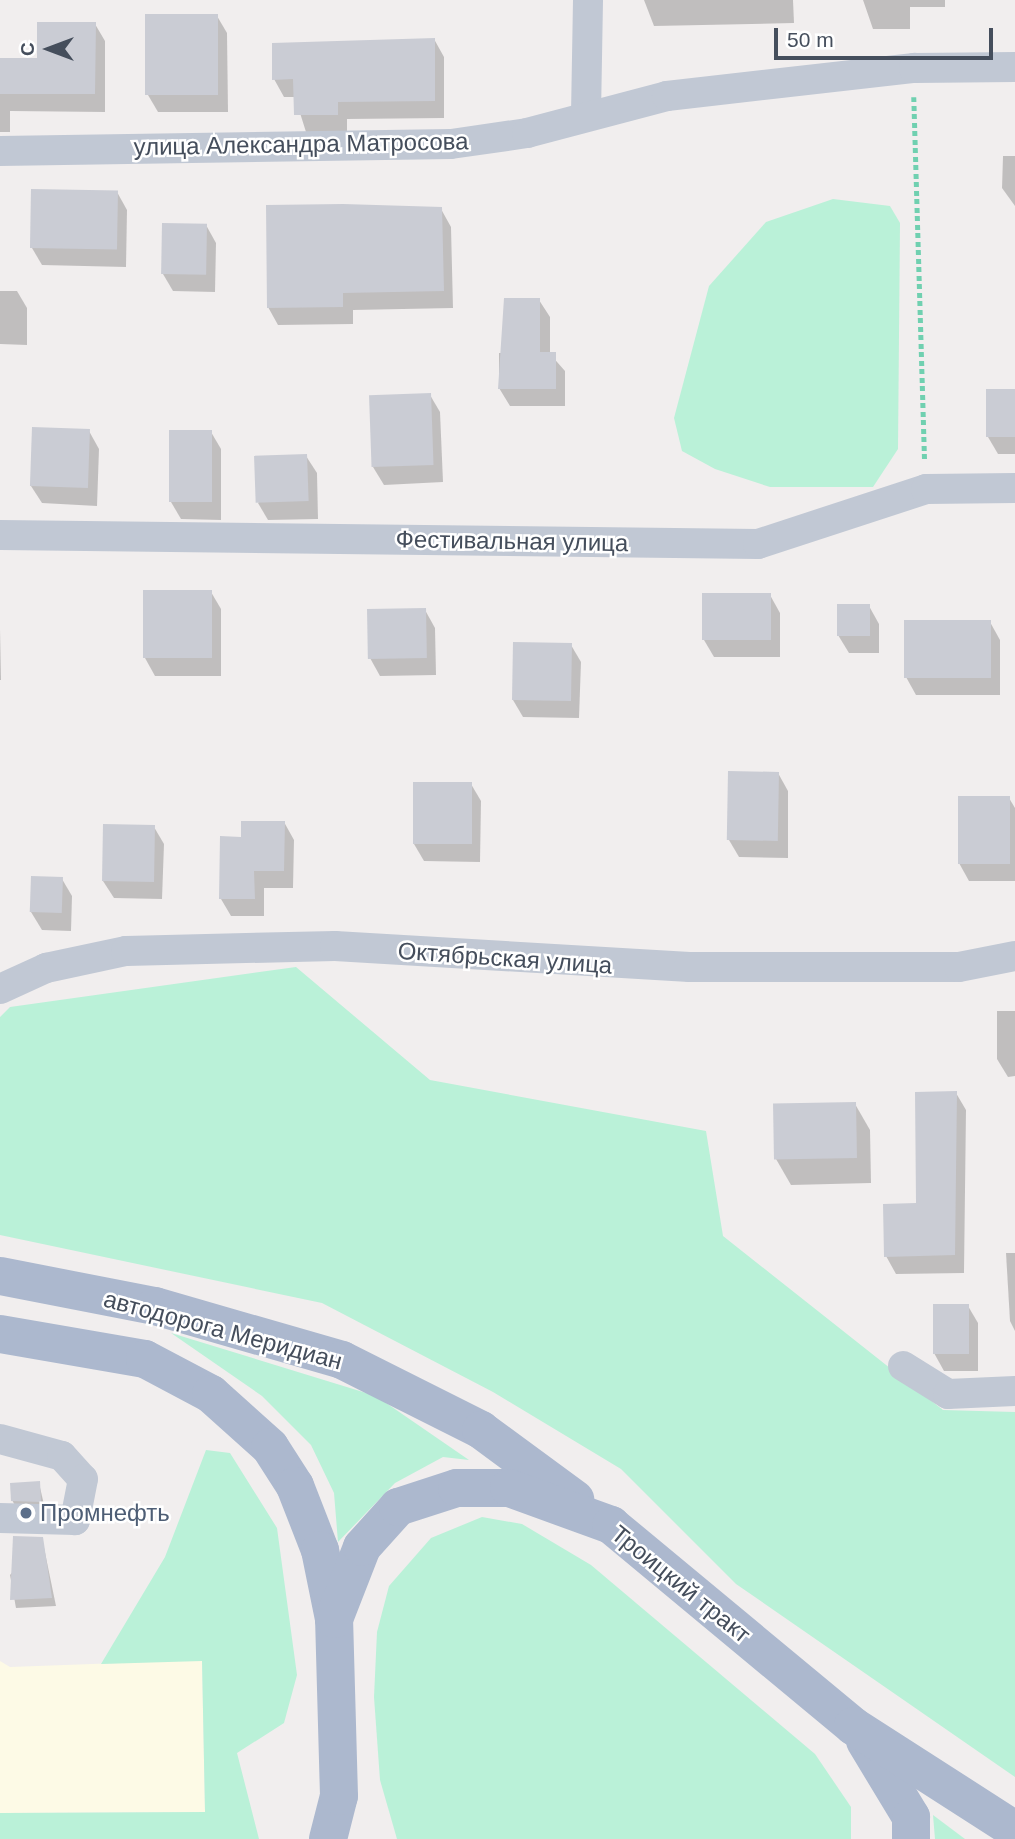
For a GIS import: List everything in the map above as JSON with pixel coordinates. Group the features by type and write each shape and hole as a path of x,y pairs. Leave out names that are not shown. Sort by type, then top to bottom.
{"main road":[{"name":"автодорога Меридиан","path":"0,1276 155,1306 342,1360 481,1430 611,1525"},
{"name":"автодорога Меридиан","path":"0,1334 145,1359 211,1394 270,1447 295,1486 320,1550 334,1619"},
{"name":"Троицкий тракт","path":"328,1839 339,1796 331,1673 334,1619 362,1547 398,1507 427,1493 509,1488 611,1525 853,1726 1015,1830"},
{"path":"853,1726 890,1774 911,1817 911,1839"},
{"path":"339,1796 354,1839"}],"street":[{"path":"586,115 588,0"},
{"name":"улица Александра Матросова","path":"0,151 451,144 527,133 586,115 667,96 914,68 1015,67"},
{"name":"Фестивальная улица","path":"0,535 758,544 926,489 1015,488"},
{"name":"Октябрьская улица","path":"0,989 46,968 126,951 335,946 689,967 959,967 1015,956"},
{"path":"903,1366 948,1394 1015,1391"},
{"path":"0,1439 62,1456 83,1479 75,1520 0,1518"}],"path":[{"path":"914,68 926,489"}],"shaded area":[{"path":"202,1660 205,1812 0,1813 0,1661 10,1667"}],"green space":[{"path":"833,199 890,206 900,223 898,449 873,487 770,487 715,469 682,451 674,418 709,286 766,222"},
{"path":"296,967 430,1080 706,1131 723,1236 943,1410 1015,1412 1015,1777 736,1584 621,1469 493,1392 322,1303 0,1235 0,1017 10,1007"},
{"path":"171,1333 376,1396 469,1460 443,1457 395,1483 338,1542 334,1493 311,1445 262,1396"},
{"path":"206,1450 230,1453 277,1528 297,1675 284,1723 237,1753 259,1839 0,1839 0,1813 205,1812 202,1661 101,1664 165,1557"},
{"path":"482,1517 522,1524 591,1565 815,1754 851,1807 851,1839 397,1839 380,1780 374,1697 377,1632 389,1586 431,1538"},
{"path":"933,1815 965,1839 935,1839"}],"building":[{"path":"145,14 218,14 218,95 145,95"},
{"path":"37,22 96,22 95,94 0,94 0,58 37,58"},
{"path":"435,38 435,101 338,102 338,115 294,115 293,79 272,80 272,43"},
{"path":"31,189 118,191 117,250 30,248"},
{"path":"266,205 442,207 444,291 343,293 343,307 267,308"},
{"path":"162,223 207,224 206,275 161,274"},
{"path":"504,298 540,298 540,352 556,352 556,389 498,389"},
{"path":"986,389 1015,389 1015,437 986,437"},
{"path":"431,393 434,465 372,467 369,395"},
{"path":"32,427 90,429 88,488 30,486"},
{"path":"169,430 212,430 212,502 169,502"},
{"path":"307,454 309,501 256,503 254,456"},
{"path":"143,590 212,590 212,658 143,658"},
{"path":"702,593 771,593 771,640 702,640"},
{"path":"837,604 870,604 870,636 837,636"},
{"path":"426,608 427,658 368,659 367,609"},
{"path":"904,620 991,620 991,678 904,678"},
{"path":"513,642 572,643 571,701 512,700"},
{"path":"728,771 779,772 778,841 727,840"},
{"path":"413,782 472,782 472,844 413,844"},
{"path":"958,796 1010,796 1010,864 958,864"},
{"path":"241,821 285,821 284,871 254,871 255,899 219,899 220,836 241,837"},
{"path":"103,824 155,825 154,882 102,881"},
{"path":"31,876 63,877 62,913 30,912"},
{"path":"957,1091 955,1255 884,1257 883,1204 916,1203 915,1092"},
{"path":"856,1102 857,1158 774,1159 773,1103"},
{"path":"933,1304 969,1304 969,1354 933,1354"},
{"path":"40,1481 41,1502 11,1501 10,1483"},
{"path":"13,1536 43,1537 52,1598 10,1600"}],"place":[{"name":"Промнефть","path":"26,1513"}]}
